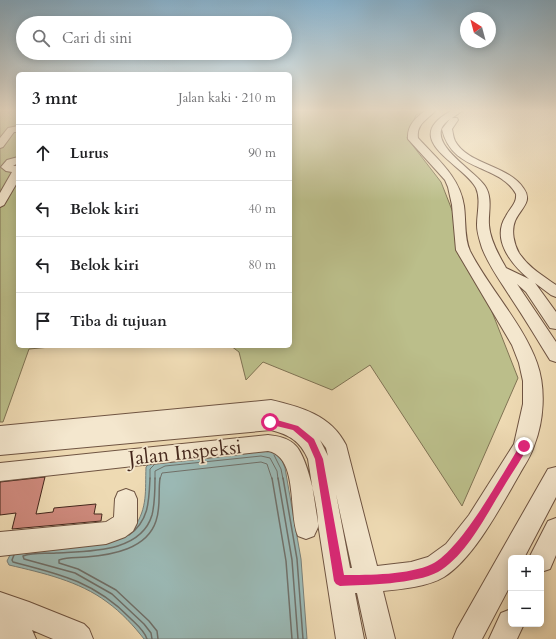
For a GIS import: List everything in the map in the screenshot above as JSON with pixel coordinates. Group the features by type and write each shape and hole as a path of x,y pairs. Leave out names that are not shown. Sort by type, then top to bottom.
{"lane":[{"path":"340,581 368,580 411,575 435,568 455,552 481,517 524,446 531,417 533,404 532,381 528,364 520,345 463,250 460,240 458,202 453,185 450,179 415,141"},
{"path":"437,141 438,145 448,156 475,180 482,189 483,226 489,247 498,269 513,289 556,356"},
{"path":"449,141 461,153 512,182 520,190 522,197 520,205 509,220 507,233 510,248 520,263 556,292"},
{"path":"0,203 10,186 11,162 16,161"},
{"path":"498,269 526,283 532,289 556,324"},
{"path":"0,434 271,407 300,414 319,425 336,445 382,639"},
{"path":"0,446 270,422 295,428 311,441 319,459 350,639"},
{"name":"Jalan Inspeksi","path":"0,472 268,443 284,447 291,455 300,474 306,528"},
{"path":"513,555 556,476"},
{"path":"0,544 106,533 117,529 126,523 126,498"},
{"path":"543,555 556,529"},
{"path":"467,639 508,564"},
{"path":"0,605 29,615 74,634 79,639"},
{"path":"503,639 509,627"},
{"path":"0,630 22,639"}],"green space":[{"path":"0,141 16,141 16,348 40,348 29,349 3,422 0,422"},
{"path":"292,141 409,141 441,182 518,378 462,506 370,365 332,390 263,362 246,380 239,352 234,348 292,348"}],"water":[{"path":"261,447 280,455 285,468 301,559 307,639 144,639 132,624 112,606 85,588 35,571 9,565 7,561 11,553 134,528 144,506 146,467 152,461"}],"building":[{"path":"45,477 36,514 53,512 54,508 96,504 94,514 102,514 101,521 12,529 16,513 0,515 0,482"}],"route":[{"path":"270,422 295,428 311,441 319,459 340,581 368,580 411,575 435,568 455,552 477,523 524,446"}]}
